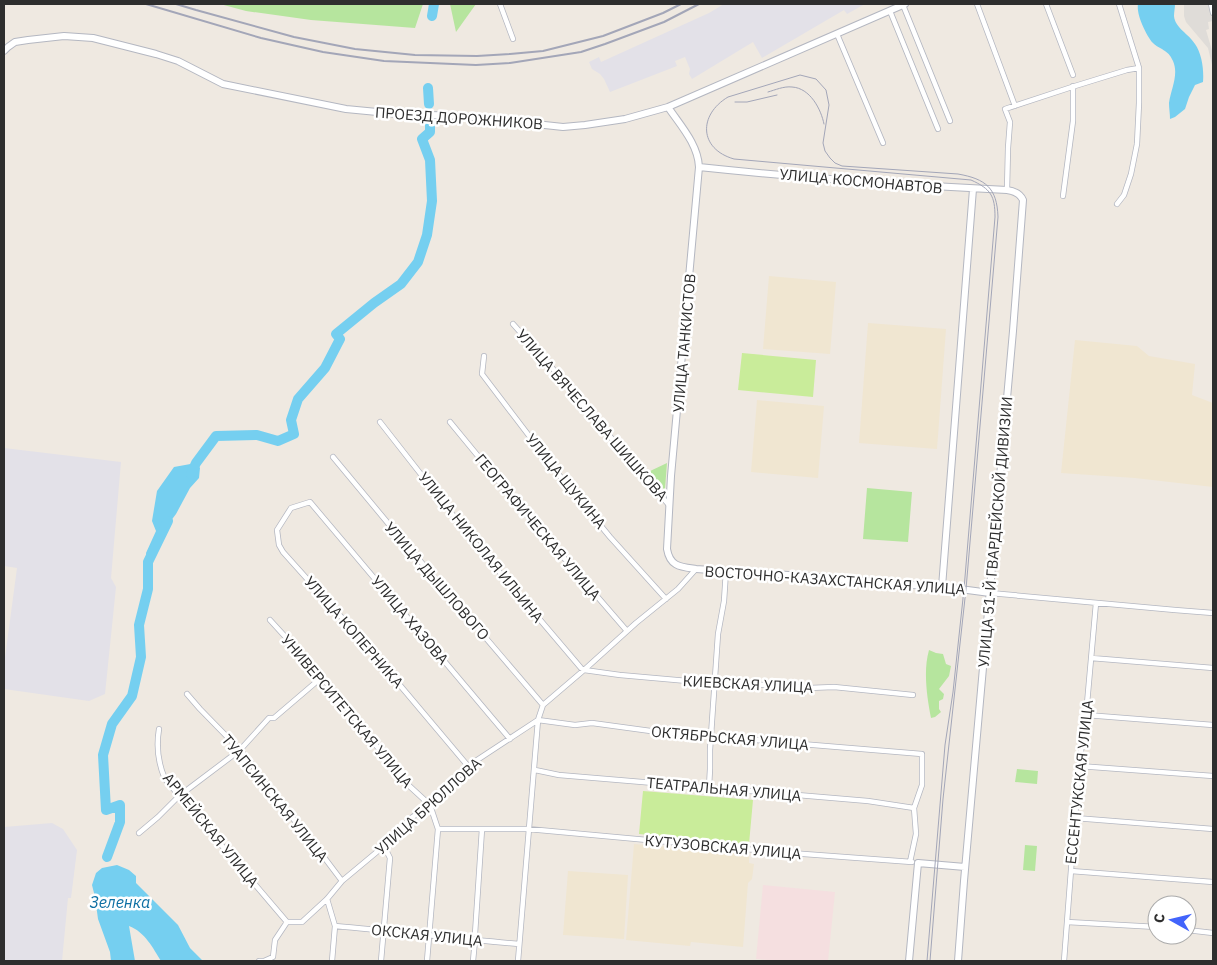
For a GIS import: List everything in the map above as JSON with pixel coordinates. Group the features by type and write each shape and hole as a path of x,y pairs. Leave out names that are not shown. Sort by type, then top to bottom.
{"main road":[{"name":"ПРОЕЗД ДОРОЖНИКОВ","path":"4,51 15,42 28,40 64,36 93,38 178,61 222,84 346,109 398,114 462,116 563,127 585,126 625,119 668,107 904,4"},
{"name":"УЛИЦА ТАНКИСТОВ","path":"668,107 696,148 699,157 671,476 668,554 678,566 696,569"},
{"name":"УЛИЦА КОСМОНАВТОВ","path":"699,167 836,179 1007,190 1021,196"},
{"path":"942,587 973,189"},
{"name":"УЛИЦА 51-Й ГВАРДЕЙСКОЙ ДИВИЗИИ","path":"958,961 1014,322 1023,203 1021,196"},
{"name":"ВОСТОЧНО-КАЗАХСТАНСКАЯ УЛИЦА","path":"696,569 812,576 990,593"},
{"path":"910,961 918,863 965,867"}],"street":[{"path":"500,4 513,39"},
{"path":"904,4 950,121"},
{"path":"977,4 1015,106"},
{"path":"1046,4 1073,75"},
{"path":"1117,204 1124,195 1131,174 1137,144 1139,103 1139,68 1119,4"},
{"path":"1211,4 1213,13"},
{"path":"890,11 938,129"},
{"path":"837,34 883,143"},
{"path":"1007,190 1010,122 1005,109 1073,86 1139,68"},
{"path":"1063,196 1073,121 1073,86"},
{"name":"УЛИЦА ВЯЧЕСЛАВА ШИШКОВА","path":"513,324 670,506"},
{"name":"УЛИЦА ЩУКИНА","path":"484,356 482,374 610,537 666,599"},
{"name":"УЛИЦА НИКОЛАЯ ИЛЬИНА","path":"380,422 474,542 584,670"},
{"name":"ГЕОГРАФИЧЕСКАЯ УЛИЦА","path":"450,422 626,631"},
{"name":"УЛИЦА ДЫШЛОВОГО","path":"333,457 543,704"},
{"name":"УЛИЦА ХАЗОВА","path":"310,502 510,739"},
{"name":"УЛИЦА КОПЕРНИКА","path":"310,502 291,508 277,530 279,545 283,552 361,639 468,766"},
{"path":"518,961 538,720 543,704 584,670 626,631 678,589 696,569"},
{"path":"709,787 718,634 724,601 726,571"},
{"name":"ВОСТОЧНО-КАЗАХСТАНСКАЯ УЛИЦА","path":"990,593 1213,613"},
{"name":"ЕССЕНТУКСКАЯ УЛИЦА","path":"1064,961 1079,766 1086,715 1096,603"},
{"name":"УНИВЕРСИТЕТСКАЯ УЛИЦА","path":"270,620 322,676 405,782 430,805 438,829"},
{"path":"1091,658 1213,668"},
{"name":"КИЕВСКАЯ УЛИЦА","path":"584,670 710,683 809,688 834,687 913,695"},
{"path":"139,832 158,817 179,796 240,750 269,718 274,718 322,676"},
{"name":"ТУАПСИНСКАЯ УЛИЦА","path":"186,694 240,750 276,799 308,836 342,881"},
{"path":"1086,715 1213,725"},
{"name":"УЛИЦА БРЮЛЛОВА","path":"287,922 302,922 327,900 342,881 384,846 411,818 430,805 468,766 538,720"},
{"name":"ОКТЯБРЬСКАЯ УЛИЦА","path":"538,720 575,725 592,723 658,732 922,754 922,785 914,808"},
{"name":"АРМЕЙСКАЯ УЛИЦА","path":"158,729 157,745 161,770 165,779 287,922"},
{"path":"1079,766 1213,776"},
{"name":"ТЕАТРАЛЬНАЯ УЛИЦА","path":"535,770 559,775 868,801 914,808"},
{"path":"910,862 916,834 914,808"},
{"path":"1075,818 1213,829"},
{"path":"427,961 438,829 482,829 475,934"},
{"name":"КУТУЗОВСКАЯ УЛИЦА","path":"482,829 528,829 918,863"},
{"path":"380,961 390,858 384,846"},
{"path":"1071,871 1213,882"},
{"path":"327,900 334,926 332,961"},
{"path":"259,961 274,959 275,940 287,922"},
{"path":"1067,922 1147,926"},
{"name":"ОКСКАЯ УЛИЦА","path":"334,926 519,944"},
{"path":"1197,931 1213,932"},
{"path":"473,961 475,940"}],"shaded area":[{"path":"724,4 865,4 847,14 844,10 762,58 753,42 692,79 685,57 675,61 677,66 610,92 604,79 592,69 589,62 599,57 601,62 709,13"},
{"path":"1184,4 1208,4 1213,21 1208,22 1209,29 1206,30 1213,54 1213,69 1208,48 1186,22"},
{"path":"769,276 836,282 830,354 763,349"},
{"path":"868,323 946,329 937,449 859,443"},
{"path":"1075,340 1137,346 1149,356 1195,364 1192,395 1213,403 1213,487 1135,478 1061,473"},
{"path":"757,400 824,406 818,478 751,472"},
{"path":"4,448 121,462 111,578 116,587 105,694 89,701 4,689 4,665 17,568 4,566"},
{"path":"52,823 63,829 77,850 71,898 68,898 62,961 4,961 4,827"},
{"path":"634,844 749,854 749,863 754,864 752,879 748,883 743,947 691,942 690,946 626,940"},
{"path":"568,871 628,875 624,939 563,935"},
{"path":"763,885 835,892 828,961 756,959"}],"green space":[{"path":"220,4 423,4 415,28 311,20 246,11"},
{"path":"450,4 476,4 456,32"},
{"path":"742,353 816,360 813,397 738,390"},
{"path":"667,463 665,489 648,472"},
{"path":"867,488 912,492 908,542 863,539"},
{"path":"929,650 943,654 946,664 951,666 949,676 939,689 944,694 943,699 939,701 941,712 931,718 926,675"},
{"path":"1017,769 1038,771 1037,784 1015,782"},
{"path":"643,791 753,800 749,844 639,834"},
{"path":"1025,845 1037,846 1035,871 1023,870"}],"water":[{"path":"1138,4 1175,4 1175,20 1195,44 1201,57 1203,82 1195,85 1185,109 1170,119 1169,103 1175,77 1175,66 1169,54 1153,43 1147,35 1140,19"},
{"path":"196,463 200,468 199,478 190,488 176,514 161,534 157,547 148,562 146,553 156,531 152,521 157,491 174,467"},
{"name":"Зеленка","path":"117,865 129,870 136,876 136,883 178,925 190,948 203,961 161,961 144,936 129,926 135,961 111,961 110,952 98,919 92,885 96,873 102,868"}],"waterway":[{"path":"432,16 434,4"},
{"path":"428,88 429,104"},
{"path":"191,474 196,463 216,436 257,435 278,441 294,434 291,420 298,399 325,368 340,339 336,334 401,284 418,262 427,235 432,201 430,160 422,139 430,132 430,124"},
{"path":"107,857 120,822 120,805 106,810 103,755 112,724 132,696 141,657 139,625 148,589 148,562 168,521"}],"tram line":[{"path":"927,961 945,745 953,692 964,589 995,217 994,204 993,198 987,190 971,180 734,159 714,148 709,140 707,122 718,104 728,97 800,75 816,79 826,90 829,105 823,143 825,151 835,163 842,166 968,176 988,186 997,207 998,217 966,589 943,799 930,961"},
{"path":"768,92 789,87 804,91 814,100 824,124"},
{"path":"735,102 747,102 777,95"}],"railway":[{"path":"146,4 261,38 323,52 384,61 476,65 510,63 581,52 664,22 699,4"},
{"path":"176,4 294,37 355,49 415,55 477,56 543,51 603,36 681,4"}]}
